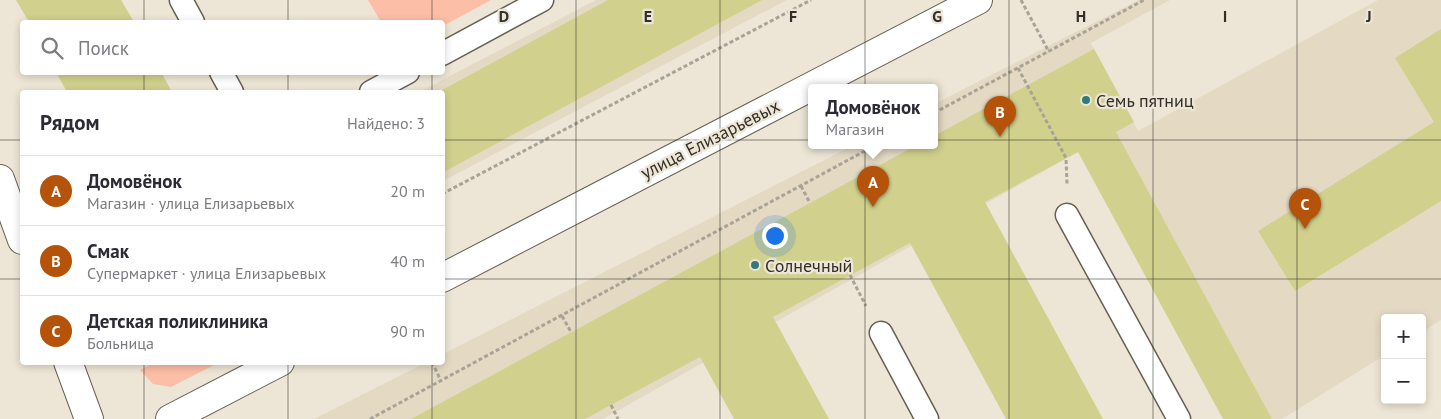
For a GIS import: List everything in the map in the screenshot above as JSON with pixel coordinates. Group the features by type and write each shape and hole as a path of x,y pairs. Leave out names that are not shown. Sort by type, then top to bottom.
{"street":[{"name":"улица Елизарьевых","path":"816,84 978,0"},
{"name":"улица Елизарьевых","path":"445,276 808,88"},
{"path":"0,179 20,234"},
{"path":"69,365 89,419"},
{"path":"170,419 274,365"}],"lane":[{"path":"180,0 192,20"},
{"path":"445,52 542,0"},
{"path":"223,75 231,90"},
{"path":"375,90 402,75"},
{"path":"1067,215 1179,419"},
{"path":"881,333 928,419"}],"path":[{"path":"445,192 811,0"},
{"path":"1021,0 1048,52"},
{"path":"938,112 1144,0"},
{"path":"1018,68 1066,158 1067,215"},
{"path":"370,419 869,149"},
{"path":"801,186 810,203"},
{"path":"562,316 571,332"},
{"path":"434,365 441,380"},
{"path":"611,405 618,419"}],"shaded area":[{"path":"368,0 491,0 445,25 445,20 380,20"},
{"path":"596,0 787,0 445,180 445,90 423,90"},
{"path":"1139,0 1170,0 1091,43 1138,131 1378,0 1441,0 1441,320 1426,329 1426,314 1381,314 1381,357 1282,419 1272,419 1078,152 603,419 314,419 421,365 445,365 445,353 846,149 938,149 938,102"},
{"path":"149,365 214,365 171,387 153,384 140,370"}],"building":[{"path":"16,0 121,0 133,20 28,20"},
{"path":"608,0 762,0 445,171 445,90 442,90"},
{"path":"1441,29 1441,201 1295,291 1258,231 1434,122 1395,58"},
{"path":"1094,49 1134,122 1116,132 1272,419 1223,419 1078,152 985,202 1103,419 1006,419 910,243 773,317 829,419 734,419 700,357 585,419 411,419 909,149 938,149 938,134"},
{"path":"58,75 163,75 171,90 66,90"}],"place":[{"name":"Семь пятниц","path":"1086,100"},
{"name":"Смак","path":"1000,137"},
{"name":"Домовёнок","path":"873,207"},
{"name":"Детская поликлиника","path":"1305,229"},
{"name":"Солнечный","path":"755,265"}]}
